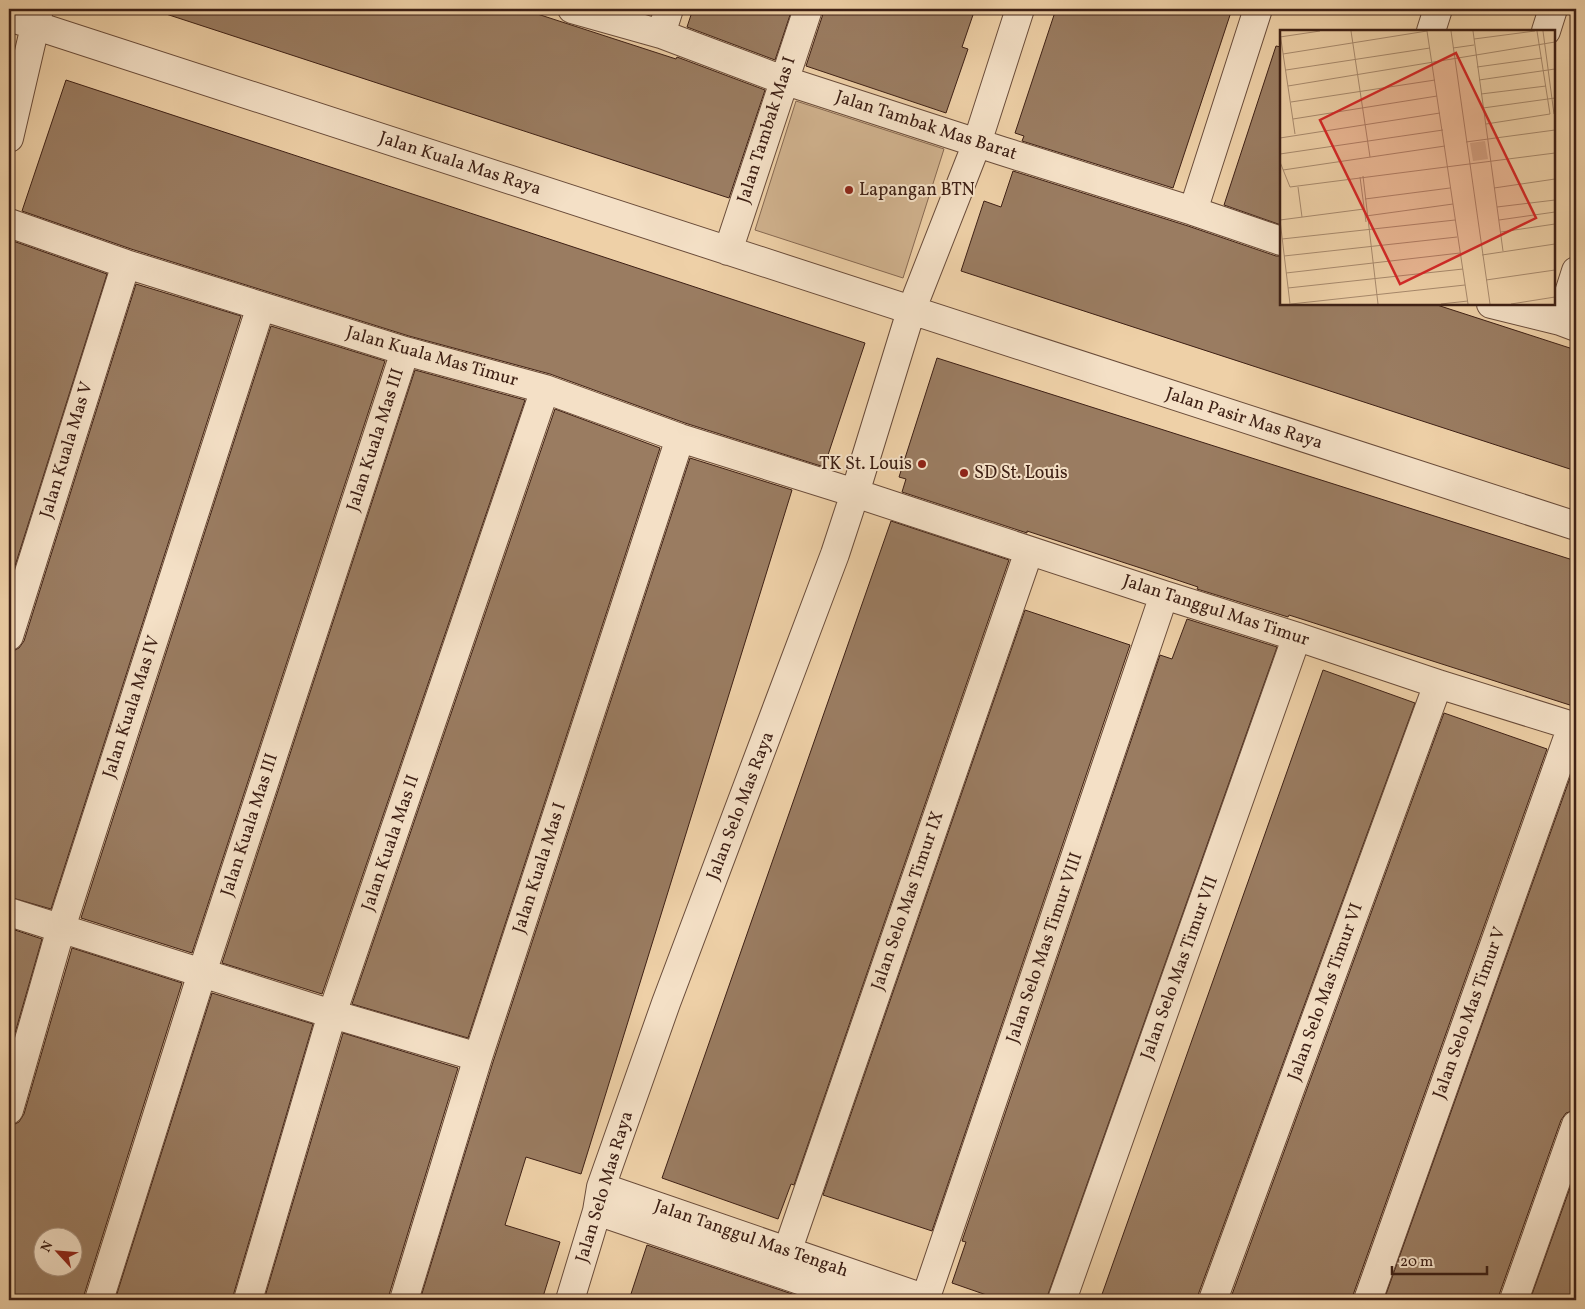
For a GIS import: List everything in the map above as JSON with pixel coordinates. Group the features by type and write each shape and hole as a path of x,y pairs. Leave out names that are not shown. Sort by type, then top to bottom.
{"street":[{"name":"Jalan Tambak Mas Barat","path":"572,9 665,21 783,80 1280,241"},
{"name":"Jalan Tambak Mas I","path":"728,251 808,9"},
{"name":"Jalan Selo Mas Raya","path":"570,1300 599,1199 666,1003 832,563 856,493 911,311 977,143 1020,9"},
{"path":"1193,211 1258,9"},
{"path":"1431,30 1438,9"},
{"path":"1546,30 1553,9"},
{"name":"Jalan Kuala Mas Raya","path":"9,17 37,17 911,311"},
{"path":"9,138 37,17"},
{"name":"Jalan Kuala Mas Timur","path":"9,222 126,264 405,351 546,389 680,438 856,493"},
{"name":"Jalan Kuala Mas V","path":"9,636 126,264"},
{"path":"1495,305 1568,324 1576,271"},
{"name":"Jalan Kuala Mas IV","path":"9,1110 61,928 261,306"},
{"name":"Jalan Pasir Mas Raya","path":"911,311 1576,526"},
{"name":"Jalan Kuala Mas III","path":"99,1300 202,973 405,351"},
{"name":"Jalan Kuala Mas II","path":"248,1300 332,1014 546,389"},
{"name":"Jalan Kuala Mas I","path":"404,1300 478,1057 680,438"},
{"name":"Jalan Tanggul Mas Timur","path":"856,493 1438,684 1574,726"},
{"name":"Jalan Selo Mas Timur IX","path":"788,1252 1029,551"},
{"name":"Jalan Selo Mas Timur VIII","path":"927,1300 1164,595"},
{"name":"Jalan Selo Mas Timur VII","path":"1062,1300 1298,637"},
{"name":"Jalan Selo Mas Timur VI","path":"1213,1300 1438,684"},
{"name":"Jalan Selo Mas Timur V","path":"1368,1300 1574,726"},
{"path":"9,912 332,1014 478,1057"},
{"path":"1514,1300 1576,1125"},
{"name":"Jalan Tanggul Mas Tengah","path":"599,1199 788,1252 927,1300"},
{"name":"Jalan Tanggul Mas Tengah","path":"599,1199 858,1300"}],"shaded area":[{"name":"Lapangan BTN","path":"796,101 944,149 903,278 755,230"}],"building":[{"path":"167,9 522,9 676,59 677,57 765,90 729,198 166,14"},
{"path":"693,9 792,9 775,60 687,27"},
{"path":"823,9 975,9 962,47 968,49 946,113 806,66"},
{"path":"1056,9 1232,9 1173,188 1022,141 1024,136 1015,133"},
{"path":"1276,46 1280,47 1280,225 1224,205"},
{"path":"66,80 865,343 824,467 685,423 550,374 409,336 131,249 22,211"},
{"path":"1013,171 1280,256 1280,305 1437,305 1576,350 1576,471 961,271 984,201 1001,207"},
{"path":"13,241 107,274 9,585 9,253"},
{"path":"136,284 241,316 51,909 9,897 9,651 19,648 24,641"},
{"path":"271,326 385,361 192,953 81,918"},
{"path":"937,358 1576,561 1576,707 1289,615 1288,617 1197,589 1198,587 1162,575 902,492 906,479 899,477"},
{"path":"415,370 525,400 322,994 222,963"},
{"path":"555,409 660,448 468,1038 352,1004"},
{"path":"690,458 792,490 581,1174 526,1157 505,1225 560,1242 542,1300 420,1300 493,1062"},
{"path":"891,521 1009,560 794,1185 791,1184 778,1219 662,1178"},
{"path":"1025,610 1130,645 932,1231 823,1195"},
{"path":"1187,619 1277,647 1046,1300 1001,1300 952,1283 966,1242 962,1241 1160,655 1172,659"},
{"path":"1323,670 1415,703 1198,1295 1198,1300 1100,1300"},
{"path":"1444,713 1547,749 1353,1295 1353,1300 1230,1300"},
{"path":"1576,761 1576,1110 1566,1113 1561,1120 1499,1295 1499,1300 1384,1300"},
{"path":"9,928 42,939 9,1054"},
{"path":"72,948 182,983 84,1300 9,1300 9,1125 19,1122 24,1114"},
{"path":"212,993 313,1024 233,1300 115,1300"},
{"path":"343,1033 458,1068 389,1300 264,1300"},
{"path":"1576,1171 1576,1300 1530,1300"},
{"path":"647,1245 807,1299 807,1300 629,1300"}],"place":[{"name":"Lapangan BTN","path":"849,190"},
{"name":"TK St. Louis","path":"922,464"},
{"name":"SD St. Louis","path":"964,473"}]}
